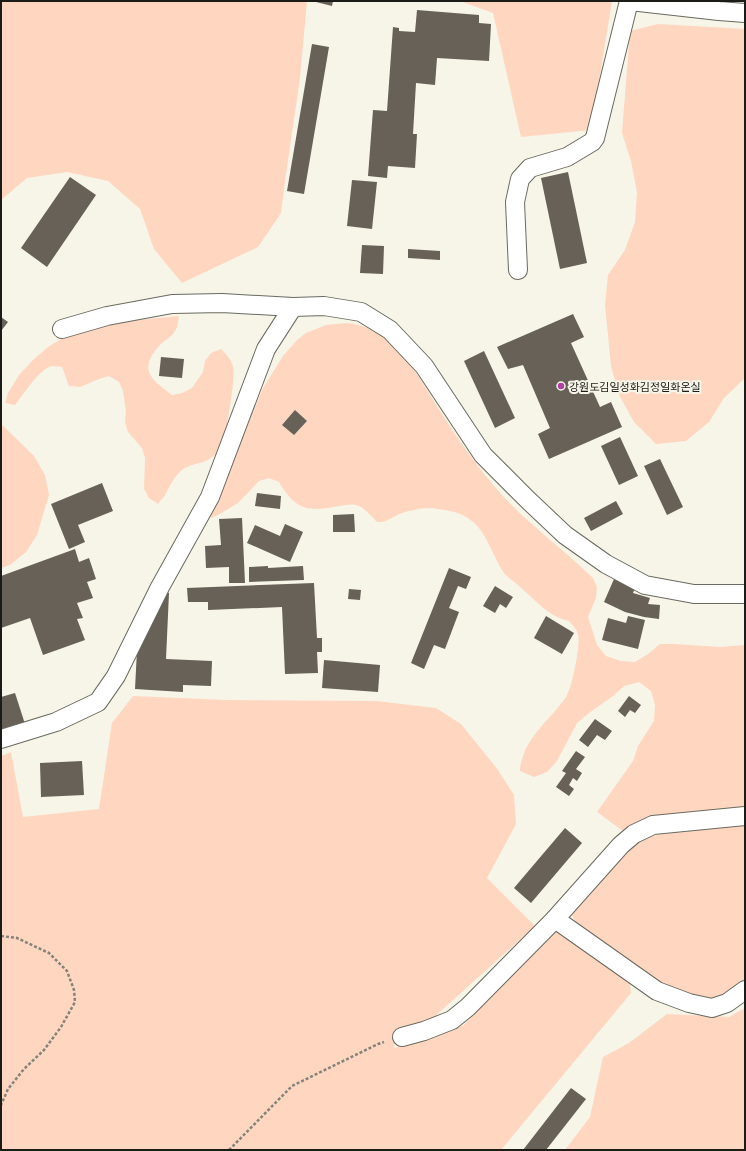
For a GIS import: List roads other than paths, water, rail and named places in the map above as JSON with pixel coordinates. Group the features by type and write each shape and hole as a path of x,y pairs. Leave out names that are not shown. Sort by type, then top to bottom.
{"street":[{"path":"518,270 515,202 520,179 530,168 566,157 592,142 595,138 629,1 745,13"},
{"path":"62,329 108,316 172,304 222,303 293,307 324,306 361,312 390,330 424,366 483,455 565,535 606,564 645,584 694,594 745,594"},
{"path":"1,739 56,722 98,702 116,676 160,587 210,497 266,349 293,307"},
{"path":"402,1036 424,1031 452,1020 468,1007 555,919 621,845 634,834 653,825 745,816"},
{"path":"555,919 657,991 683,1001 712,1008 727,1004 745,990"}],"place":[{"name":"강원도김일성화김정일화온실","path":"561,386"}]}
